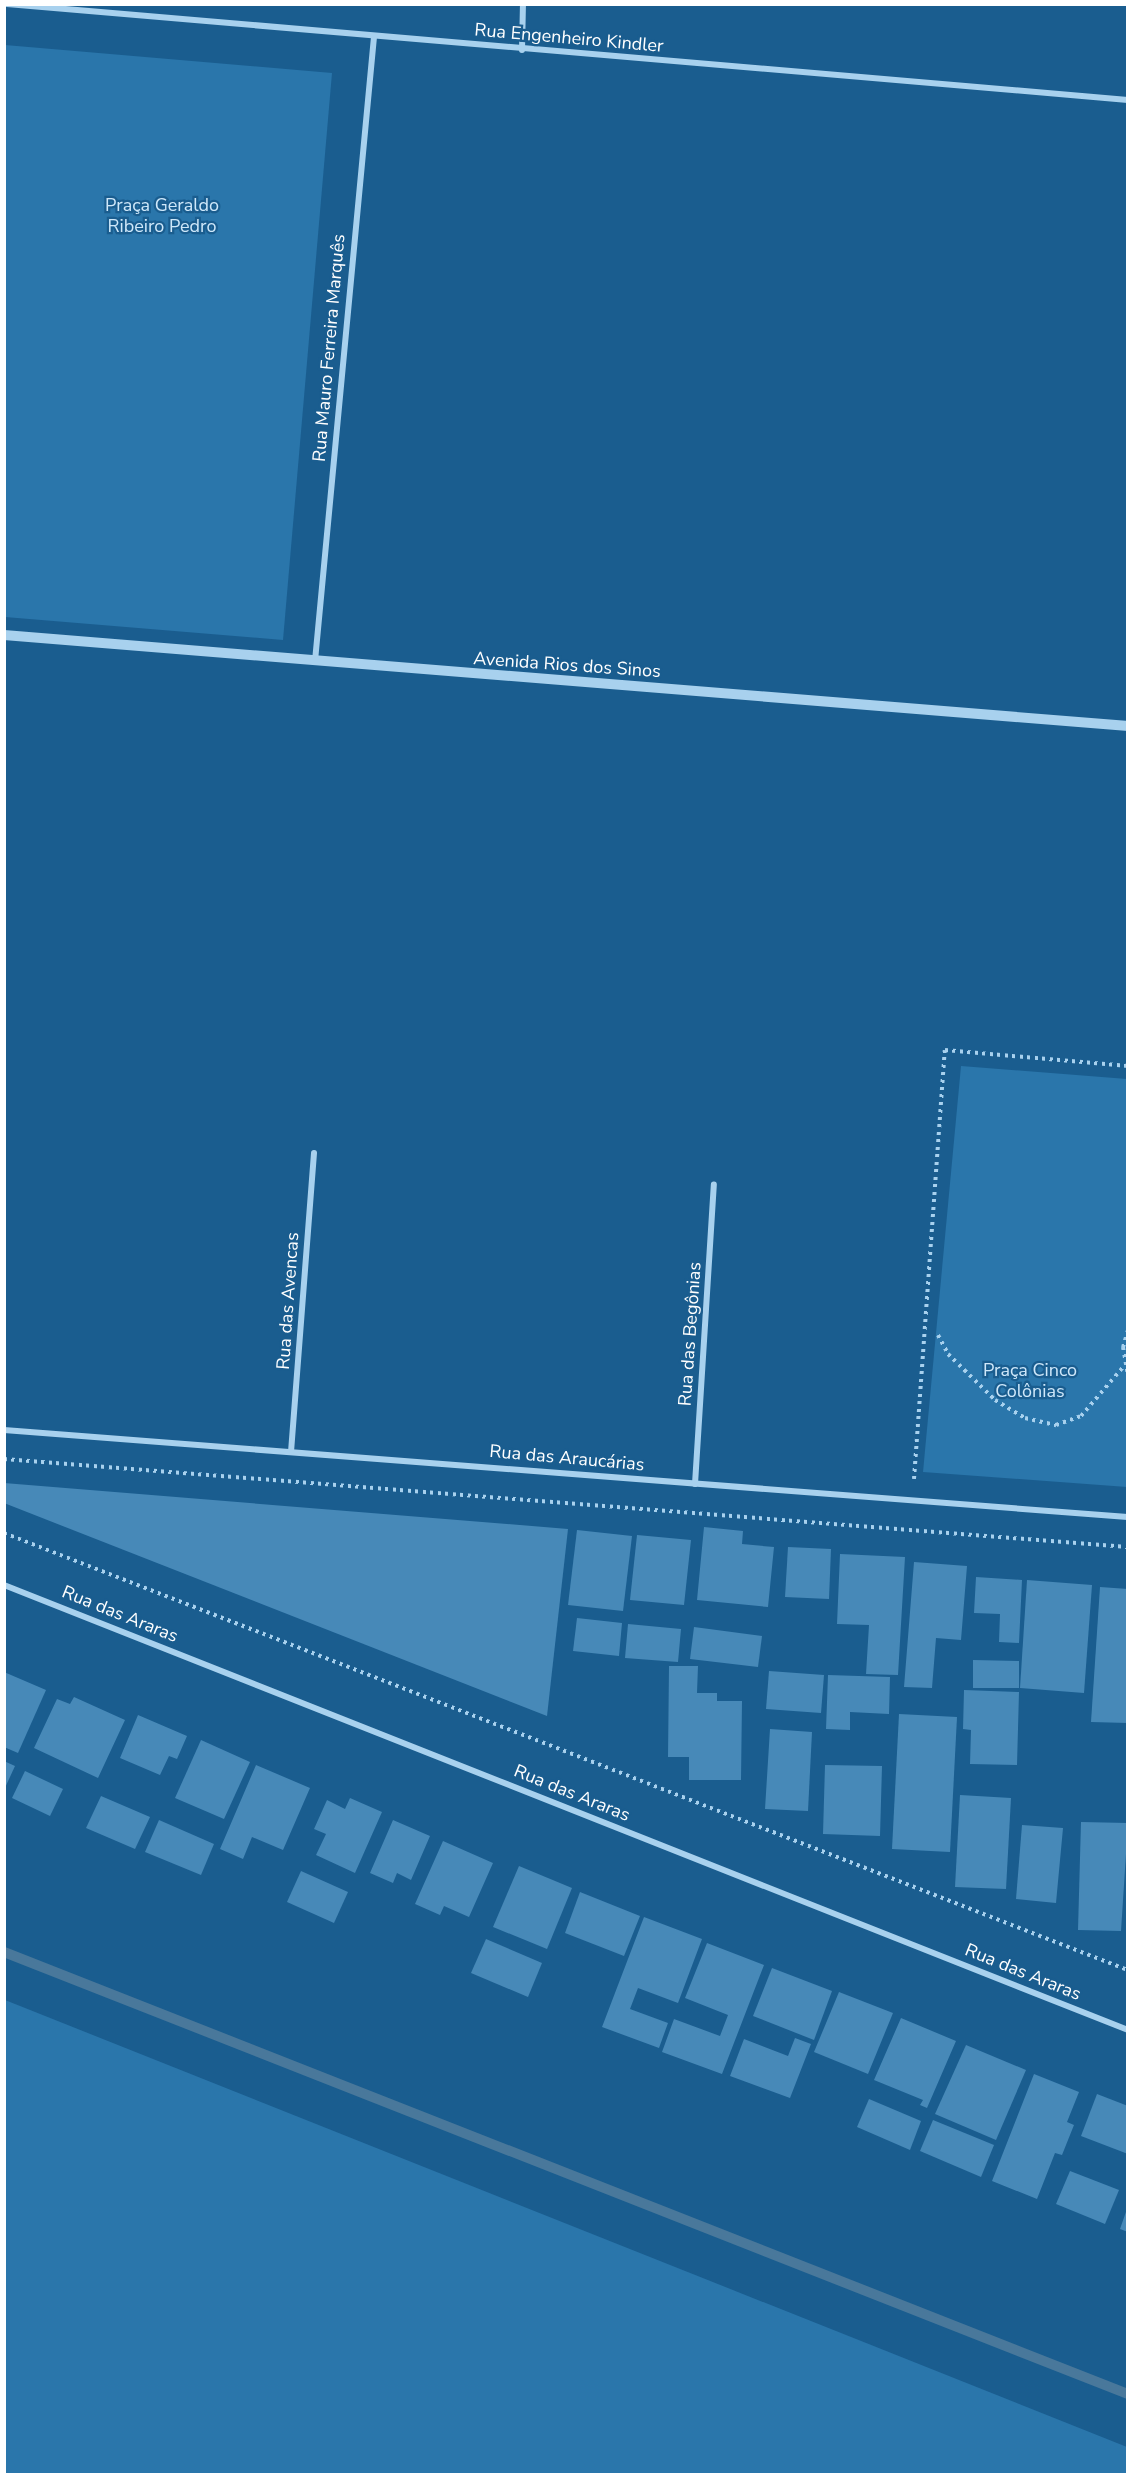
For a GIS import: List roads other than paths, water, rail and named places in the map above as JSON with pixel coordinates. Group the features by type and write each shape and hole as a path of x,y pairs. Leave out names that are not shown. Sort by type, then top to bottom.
{"street":[{"name":"Rua Engenheiro Kindler","path":"7,4 522,50 1128,100"},
{"path":"522,50 523,4"},
{"name":"Rua Mauro Ferreira Marquês","path":"315,662 374,37"},
{"name":"Avenida Rios dos Sinos","path":"4,636 1128,726"},
{"name":"Rua das Avencas","path":"291,1452 314,1153"},
{"name":"Rua das Begônias","path":"695,1484 714,1185"},
{"name":"Rua das Araucárias","path":"4,1430 1128,1517"},
{"name":"Rua das Araras","path":"4,1585 1128,2030"}],"waterway":[{"path":"4,1952 1128,2394"}],"park label":[{"name":"Praça Geraldo Ribeiro Pedro","path":"162,216"},
{"name":"Praça Cinco Colônias","path":"1030,1381"}]}
